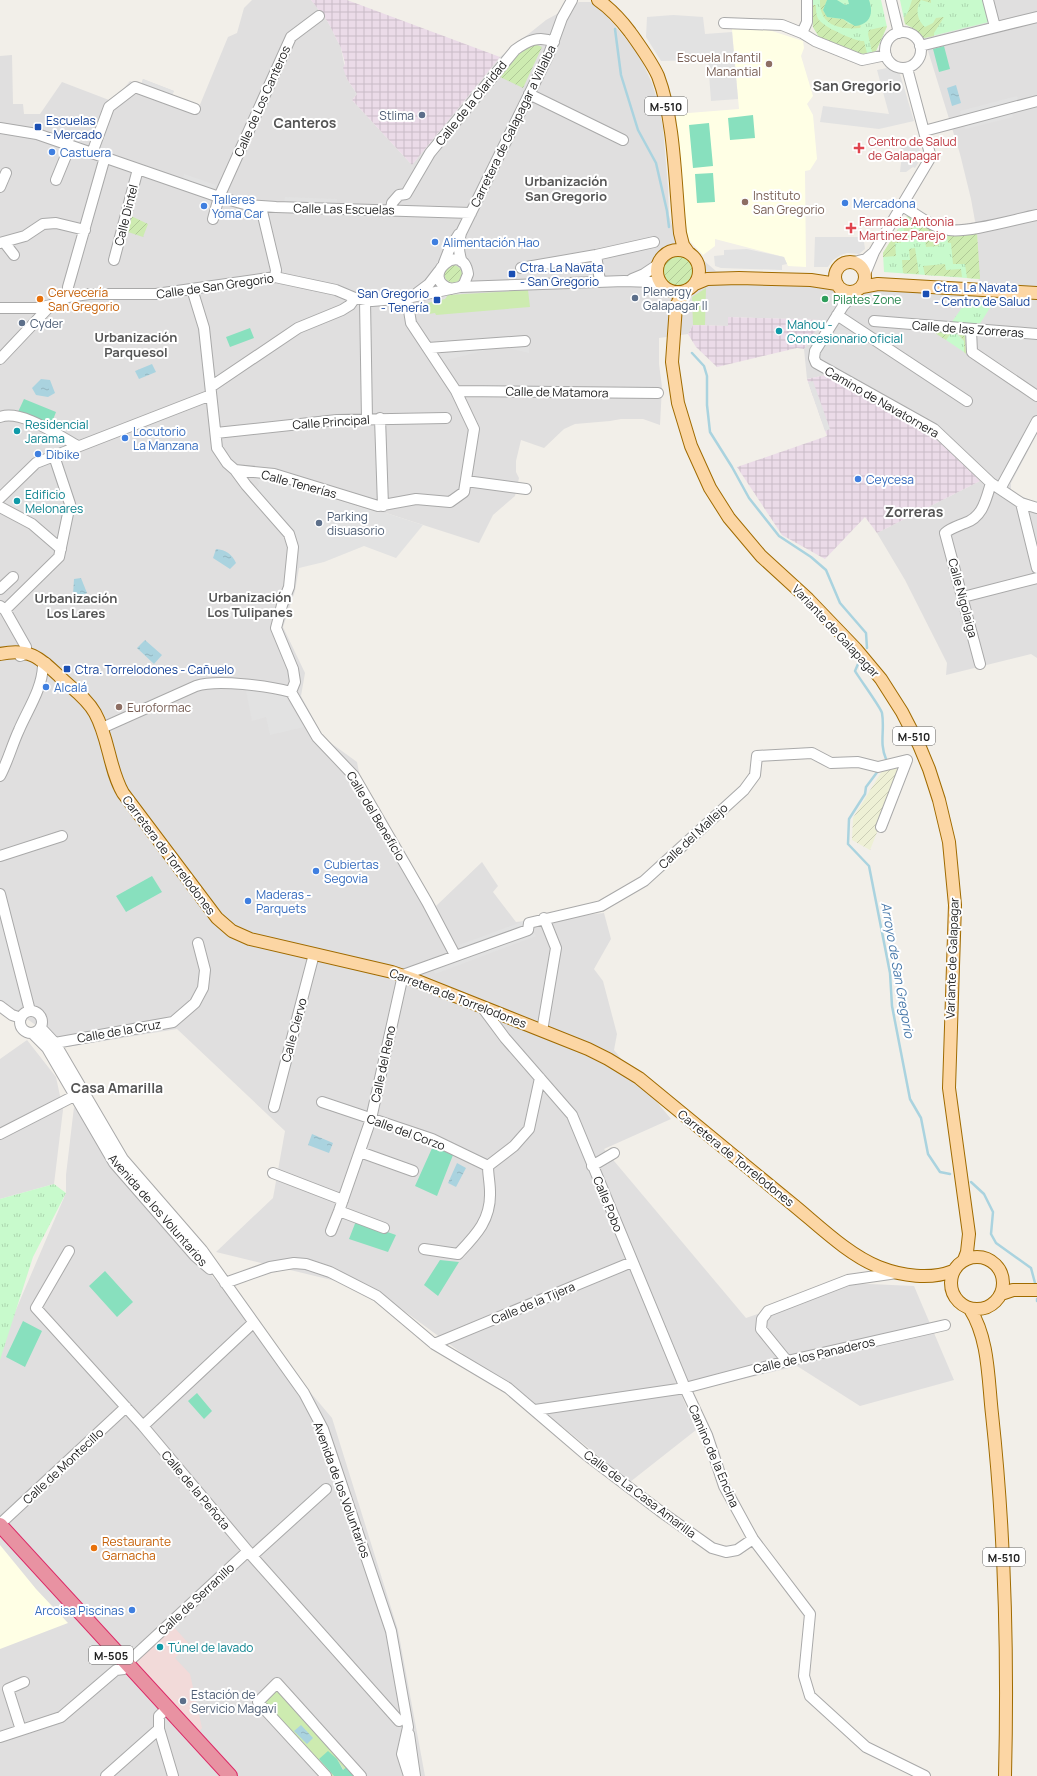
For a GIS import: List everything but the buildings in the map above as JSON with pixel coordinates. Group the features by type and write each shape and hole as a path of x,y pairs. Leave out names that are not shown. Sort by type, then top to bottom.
{"highway":[{"name":"M-505","path":"0,1524 125,1666 163,1712 222,1776"},
{"name":"M-505","path":"0,1535 230,1776"}],"main road":[{"name":"M-510","path":"598,0 607,4 641,47 657,76 666,104 681,240 688,252 698,264 699,277 678,302 675,313"},
{"name":"M-510","path":"675,313 673,301 658,274 658,264 676,240 678,220"},
{"path":"666,254 680,250 688,252"},
{"path":"664,286 674,292 691,287 707,279 811,280 826,277 836,271 842,264 854,262 862,268 865,275 865,280 860,289"},
{"path":"698,264 709,274 725,278"},
{"path":"836,271 834,276 838,287"},
{"path":"865,275 878,284"},
{"path":"811,280 838,287 847,292 878,284 1037,293"},
{"name":"Variante de Galapagar","path":"675,313 672,362 678,403 691,446 710,488 729,518 761,556 808,600 856,649 881,679 902,712 919,745 939,800 949,842 955,905 949,1088 969,1234"},
{"name":"Carretera de Torrelodones","path":"1,658 26,652 35,656 88,702 102,728 115,776 123,793 217,918 232,931 250,939 403,975 608,1059 634,1075 840,1242 879,1267 900,1273 924,1277 943,1284 951,1291"},
{"name":"Carretera de Torrelodones","path":"1,658 20,659 45,665"},
{"name":"M-510","path":"969,1234 981,1257 991,1261 998,1268 1002,1277"},
{"name":"M-510","path":"964,1260 967,1252 969,1234"},
{"path":"951,1291 950,1280 953,1271 964,1260 972,1257 981,1257"},
{"name":"Carretera de Torrelodones","path":"924,1277 943,1275 953,1271"},
{"path":"1002,1277 1014,1284 1033,1289"},
{"path":"970,1309 979,1310 996,1302 1001,1294 1003,1286 1002,1277"},
{"path":"1001,1294 1013,1290 1033,1289"},
{"name":"M-510","path":"951,1291 955,1299 970,1309 976,1319 983,1340"},
{"name":"M-510","path":"988,1307 985,1317 983,1340 998,1469 1005,1576 1005,1776"}],"street":[{"name":"Carretera de Galapagar a Villalba","path":"562,18 563,0"},
{"name":"Carretera de Galapagar a Villalba","path":"462,262 459,254 458,241 461,233 554,42 562,18 572,0"},
{"path":"802,33 807,22 807,0"},
{"path":"891,0 899,33"},
{"path":"988,0 995,27"},
{"name":"Calle de Los Canteros","path":"219,197 291,37 319,16"},
{"path":"920,46 1037,17"},
{"path":"724,23 782,25 802,33 815,41 862,60 886,55"},
{"path":"899,33 906,33 912,36 920,46 918,60 907,68 894,66 886,55 885,48 888,41 892,36 899,33"},
{"name":"Calle de la Claridad","path":"391,210 392,203 395,199 406,194 430,153 514,50 539,38 548,39 554,42"},
{"path":"865,275 874,252 929,160 930,154 907,68"},
{"path":"92,153 109,107 135,87 195,109"},
{"path":"529,94 623,140"},
{"path":"924,132 1037,101"},
{"name":"Calle Las Escuelas","path":"0,128 32,132 219,197 261,207 409,210 471,213"},
{"path":"56,180 70,146"},
{"path":"68,297 68,287 105,158"},
{"name":"Calle Dintel","path":"114,260 138,169"},
{"path":"0,187 6,173"},
{"path":"406,194 409,201 409,210"},
{"path":"213,219 219,197"},
{"path":"902,206 937,226 948,230 962,231 1037,215"},
{"path":"261,207 276,270 275,277"},
{"path":"14,256 2,242 24,236 43,224 56,223 85,230"},
{"name":"Carretera de Galapagar a Villalba","path":"442,267 448,250 461,233"},
{"path":"521,268 596,255 654,242"},
{"path":"854,262 866,259 874,252"},
{"path":"596,255 600,282"},
{"path":"450,260 462,262 468,270 464,284 456,288 443,284 440,280 442,267 450,260"},
{"path":"624,281 644,274 658,264"},
{"name":"Calle de San Gregorio","path":"407,298 426,288 442,267"},
{"path":"468,274 475,279 504,284 624,281 652,282 664,286"},
{"name":"Calle de San Gregorio","path":"0,308 38,308 51,305 68,297 89,294 146,295 275,277 366,300 382,301 407,298 456,288 504,284"},
{"path":"838,287 840,310 967,401"},
{"path":"102,728 206,682 221,682 281,689 291,692 295,682 293,669 276,628 282,605 289,587 293,547 289,534 220,453 216,433 204,328 192,289"},
{"name":"Camino de Navatornera","path":"860,289 840,310 815,351 814,358 816,364 934,430 991,483 1021,503 1037,508"},
{"path":"0,498 36,463 212,391 298,328 342,310 350,305 352,296"},
{"name":"Calle Tenerías","path":"235,470 274,474 378,506 416,499 450,502 464,492 474,429 456,391 411,323 407,298"},
{"path":"366,300 367,420"},
{"name":"Calle de San Gregorio","path":"0,359 51,305"},
{"name":"Calle de las Zorreras","path":"874,321 971,330 1037,334"},
{"path":"971,330 972,352 1037,396"},
{"path":"428,348 525,341"},
{"name":"Calle de Matamora","path":"456,391 658,393"},
{"path":"0,417 5,415 17,416 31,421 78,446"},
{"path":"380,418 383,506"},
{"name":"Calle Principal","path":"216,433 336,420 446,418"},
{"path":"1000,489 1037,421"},
{"path":"26,652 26,647 2,608 59,557 70,504 54,456"},
{"path":"466,481 526,489"},
{"name":"Calle Nigolaiga","path":"980,664 945,533 948,530 968,522 980,514 991,483"},
{"path":"1021,503 1037,568"},
{"path":"0,507 32,524 61,549"},
{"path":"0,589 13,577"},
{"path":"963,597 1037,578"},
{"path":"0,776 34,700 45,665"},
{"name":"Calle del Beneficio","path":"291,692 317,737 354,776 431,908 455,955"},
{"name":"Calle del Mallejo","path":"403,975 455,955 528,930 528,923 544,918 601,906 644,881 744,790 755,775 757,756 812,753 832,763 858,762 878,767 907,760 881,827"},
{"path":"0,856 62,836"},
{"path":"0,894 3,920 30,1011"},
{"path":"542,1031 556,948 544,918"},
{"name":"Calle de la Cruz","path":"51,1046 172,1022 195,1003 203,988 205,970 198,943"},
{"name":"Calle Ciervo","path":"274,1107 314,954"},
{"name":"Calle del Reno","path":"331,1231 371,1119 403,975"},
{"path":"0,1006 12,1015 21,1018"},
{"name":"Calle Pobo","path":"482,1007 505,1038 572,1115 685,1388"},
{"path":"30,1011 40,1014 42,1024 36,1031 26,1032 22,1029 20,1023 21,1018 26,1012 30,1011"},
{"path":"505,1038 503,1027 507,1017"},
{"name":"Avenida de los Voluntarios","path":"36,1031 51,1046 114,1163 195,1256 224,1283 304,1393 323,1429 391,1631 401,1697 408,1727 402,1754"},
{"path":"424,1249 458,1254 478,1233 487,1216 490,1193 488,1166 514,1146 529,1129 540,1078"},
{"path":"0,1134 78,1094"},
{"name":"Calle del Corzo","path":"322,1102 432,1139 488,1166"},
{"path":"360,1152 413,1171"},
{"path":"592,1166 614,1153"},
{"path":"273,1173 343,1200"},
{"path":"339,1211 384,1228"},
{"name":"Calle de la Peñota","path":"69,1251 36,1308 143,1426 250,1553 399,1721"},
{"name":"Calle de La Casa Amarilla","path":"224,1283 270,1267 294,1262 306,1264 330,1272 377,1296 434,1344 508,1388 586,1454 660,1511 712,1548 726,1552 737,1550 752,1539"},
{"name":"Calle de la Tijera","path":"434,1344 632,1262"},
{"path":"787,1361 761,1329 762,1319 768,1311 848,1280 900,1273"},
{"path":"143,1426 253,1323"},
{"name":"Calle de los Panaderos","path":"685,1388 787,1361 944,1325"},
{"path":"535,1410 685,1388"},
{"name":"Camino de la Encina","path":"685,1388 707,1435 724,1486 752,1539 810,1614 804,1676 810,1696 866,1747 925,1776"},
{"name":"Calle de Montecillo","path":"0,1524 126,1407"},
{"name":"Calle de Serranillo","path":"0,1737 61,1718 116,1670 125,1666 250,1553 326,1489"},
{"path":"21,1730 8,1689 24,1682"},
{"path":"326,1776 258,1702 277,1682 361,1776"},
{"name":"Avenida de los Voluntarios","path":"401,1697 399,1721 402,1754 401,1776"},
{"path":"163,1712 159,1716 159,1729 173,1776"},
{"path":"408,1727 415,1776"},
{"path":"106,1776 159,1729"},
{"path":"402,1754 409,1776"}],"shaded area":[{"path":"252,0 311,0 328,22 341,48 347,79 357,94 352,100 412,165 500,57 546,20 579,2 590,2 600,8 632,46 641,59 652,83 659,106 663,128 669,215 675,236 716,271 838,283 849,289 860,284 979,292 977,232 971,199 960,154 924,38 988,22 983,0 1037,0 1037,434 1011,483 1011,489 1016,494 1037,503 1037,658 1031,654 946,675 947,663 905,580 877,533 980,481 931,434 826,375 807,379 804,349 821,320 729,317 728,326 693,325 688,334 659,338 659,364 662,387 660,425 643,419 621,419 575,424 564,429 544,448 521,440 516,461 516,472 519,478 515,496 493,515 479,543 386,513 380,513 270,480 257,477 260,484 256,489 297,538 299,548 299,568 295,591 283,627 305,673 301,696 324,738 357,762 361,783 436,906 482,862 498,886 493,892 516,922 604,913 611,939 594,969 603,981 617,1034 614,1050 671,1119 604,1149 746,1318 847,1283 914,1286 954,1380 860,1406 797,1366 681,1394 696,1430 630,1482 564,1428 377,1291 216,1252 273,1198 285,1131 177,1029 67,1047 0,1000 0,56 12,55 13,104 23,104 24,114 40,114 62,82 109,100 118,95 130,81 141,85 143,79 174,91 171,97 199,107 228,37 237,33 244,8"},
{"path":"311,0 347,0 500,57 412,165 352,100 357,94 347,79 343,68 345,63 341,48 328,22"},
{"path":"673,15 703,17 705,34 732,32 738,99 711,101 708,60 661,61 646,37 647,17"},
{"name":"Instituto San Gregorio","path":"749,27 772,31 803,41 804,48 801,56 813,96 807,104 813,115 817,159 810,170 805,171 806,267 788,266 784,257 715,239 715,246 703,255 689,240 687,234 676,114 739,109 732,29"},
{"path":"887,68 900,74 914,121 879,129 820,122 823,106 889,114 877,70"},
{"path":"143,79 174,91 171,97 141,85"},
{"path":"1017,96 1019,103 1010,105 1013,117 965,129 960,111"},
{"path":"917,140 921,155 916,156 918,163 915,168 913,167 906,172 900,172 902,155 900,144"},
{"path":"184,174 216,185 214,190 183,179"},
{"path":"285,197 337,199 337,205 284,203"},
{"path":"815,237 861,237 861,242 864,242 865,249 859,254 847,253 841,255 833,260 828,267 814,267"},
{"path":"747,249 784,257 787,264 782,265 782,270 721,268 715,266 714,256 724,255 724,250"},
{"path":"728,317 822,320 804,349 797,348 717,367 696,347 688,334 693,325 728,326"},
{"path":"837,330 847,330 862,339 830,341"},
{"path":"529,344 529,353 508,348 494,348 443,361 435,351"},
{"path":"826,375 931,434 980,481 877,533 865,517 825,559 782,535 737,467 827,436 807,379"},
{"path":"813,381 830,429 825,431 808,382"},
{"name":"Parking disuasorio","path":"257,477 380,513 386,513 423,525 396,558 364,546 324,562 299,568 299,548 297,538 256,488 260,484 255,478"},
{"path":"246,690 282,694 285,696 304,727 270,735 266,717 252,721"},
{"path":"903,767 870,850 852,840 853,818 882,771"},
{"path":"524,921 536,936 435,974 433,968 464,957 459,945"},
{"path":"2,924 22,1007 18,1011 0,999 0,925"},
{"path":"27,1040 56,1077 63,1110 54,1184 0,1199 0,1059"},
{"path":"74,1107 195,1256 332,1418 398,1630 425,1776 0,1776 0,1347 66,1193 66,1175"},
{"path":"0,1545 36,1589 68,1623 0,1649"},
{"name":"Estación de Servicio Magavi","path":"174,1627 189,1644 175,1658 190,1674 202,1728 198,1733 135,1662"}],"green space":[{"path":"811,0 881,0 887,27 876,51 862,54 819,37 813,27"},
{"path":"820,0 827,0 823,10 827,17 843,19 849,24 860,25 860,28 838,27 832,24 823,15"},
{"path":"827,0 837,0 845,5 849,4 848,0 869,0 871,10 870,18 864,23 855,26 843,19 827,17 823,10"},
{"path":"900,0 984,0 989,22 924,38 913,28 905,24"},
{"path":"912,0 921,0 918,7 918,14 920,21 925,27 933,23 936,18 944,17 934,33 934,36 924,38 913,28 905,24 904,18 908,12"},
{"path":"921,0 931,0 931,3"},
{"path":"812,5 816,5 817,17 822,23 848,37 864,41 867,53 862,54 819,37 813,27"},
{"path":"887,26 876,51 872,52 868,34 869,30"},
{"path":"535,44 542,47 523,88 500,77 515,57"},
{"path":"944,46 950,69 939,72 933,49"},
{"path":"753,115 755,138 730,140 728,118"},
{"path":"709,123 713,166 693,168 689,125"},
{"path":"713,173 715,202 697,203 695,174"},
{"path":"131,216 148,224 143,237 126,230 129,217"},
{"path":"909,216 954,235 974,233 980,279 884,272 883,253 906,217"},
{"path":"906,217 912,217 914,241 909,241 908,232 904,231 903,222"},
{"path":"919,222 943,233 944,241 939,242 939,246 926,247 925,237 919,237"},
{"path":"898,229 901,243 895,243 896,256 883,257 883,253"},
{"path":"977,232 980,279 967,278 965,264 953,264 951,243 948,243 947,234 962,236"},
{"path":"915,248 919,274 903,273 902,260 910,260 909,249"},
{"path":"678,255 684,256 691,262 694,271 693,277 687,284 678,287 672,286 665,280 662,271 663,265 669,258"},
{"path":"945,264 946,270 961,269 962,277 925,275 923,266"},
{"path":"453,265 457,266 461,270 461,278 457,282 453,283 449,282 445,278 444,274 445,270 449,266"},
{"path":"706,288 705,325 693,325 692,297"},
{"path":"528,290 530,307 436,315 435,313 429,314 428,303 445,299 448,295"},
{"path":"969,298 995,300 979,325 951,323"},
{"path":"250,328 254,338 230,347 226,337"},
{"path":"930,330 965,334 966,354 964,352 964,341 958,334 951,333 946,340"},
{"path":"951,333 957,334 964,341 964,352 946,340"},
{"path":"24,399 56,412 51,425 18,412"},
{"path":"152,876 162,892 126,912 116,896"},
{"path":"433,1146 453,1155 437,1196 415,1186"},
{"path":"54,1184 66,1193 33,1257 0,1360 0,1199"},
{"path":"356,1221 396,1235 388,1252 349,1239"},
{"path":"440,1260 459,1262 438,1296 424,1285"},
{"path":"105,1271 133,1302 117,1317 89,1286"},
{"path":"23,1321 42,1331 25,1367 6,1357"},
{"path":"197,1393 212,1411 204,1419 188,1401"},
{"path":"276,1691 279,1691 348,1766 344,1770 337,1759 319,1759 334,1776 330,1776 266,1704 266,1701"},
{"path":"328,1751 337,1759 343,1770 348,1766 357,1776 334,1776 319,1759"}],"water":[{"path":"956,85 961,103 952,106 947,88"},
{"path":"152,364 156,372 139,379 135,371"},
{"path":"41,379 50,380 55,393 48,397 36,395 32,388"},
{"path":"216,549 226,551 233,557 236,563 230,569 213,558"},
{"path":"81,578 87,593 80,596 73,595 74,579"},
{"path":"145,640 162,655 154,664 137,648"},
{"path":"312,1134 333,1143 329,1153 308,1145"},
{"path":"457,1163 466,1168 456,1187 448,1183"},
{"path":"301,1725 313,1738 307,1744 294,1731"}],"waterway":[{"name":"Arroyo de San Gregorio","path":"615,29 621,75 638,130 656,163 667,211 669,227"},
{"name":"Arroyo de San Gregorio","path":"692,353 704,366 707,376 707,405 710,432 749,498 779,536 811,557 826,570 840,603 866,633 867,648"},
{"name":"Arroyo de San Gregorio","path":"858,664 855,671 882,713 882,742 886,759"},
{"name":"Arroyo de San Gregorio","path":"878,771 866,787 865,794 849,819 848,844 869,866 890,973 892,1006 910,1099 921,1118 928,1154 940,1172 950,1174"},
{"name":"Arroyo de San Gregorio","path":"971,1182 984,1194 993,1212 991,1234 996,1243 1031,1268 1035,1283"}],"place":[{"name":"Escuela Infantil Manantial","path":"769,64"},
{"name":"Stlima","path":"422,115"},
{"name":"Escuelas - Mercado","path":"38,127"},
{"name":"Centro de Salud de Galapagar","path":"859,148"},
{"name":"Castuera","path":"52,152"},
{"name":"Instituto San Gregorio","path":"745,202"},
{"name":"Mercadona","path":"845,203"},
{"name":"Talleres Yoma Car","path":"204,206"},
{"name":"Farmacia Antonia Martinez Parejo","path":"851,228"},
{"name":"Alimentación Hao","path":"435,242"},
{"name":"Ctra. La Navata - San Gregorio","path":"512,274"},
{"name":"Ctra. La Navata - Centro de Salud","path":"926,294"},
{"name":"Plenergy Galapagar II","path":"635,298"},
{"name":"Cervecería San Gregorio","path":"40,299"},
{"name":"Pilates Zone","path":"825,299"},
{"name":"San Gregorio - Tenería","path":"437,300"},
{"name":"Cyder","path":"22,323"},
{"name":"Mahou - Concesionario oficial","path":"779,331"},
{"name":"Residencial Jarama","path":"17,431"},
{"name":"Locutorio La Manzana","path":"125,438"},
{"name":"Dibike","path":"38,454"},
{"name":"Ceycesa","path":"858,479"},
{"name":"Edificio Melonares","path":"17,501"},
{"name":"Parking disuasorio","path":"319,523"},
{"name":"Ctra. Torrelodones - Cañuelo","path":"67,669"},
{"name":"Alcalá","path":"46,687"},
{"name":"Euroformac","path":"119,707"},
{"name":"Cubiertas Segovia","path":"316,871"},
{"name":"Maderas - Parquets","path":"248,901"},
{"name":"Restaurante Garnacha","path":"94,1548"},
{"name":"Arcoisa Piscinas","path":"132,1610"},
{"name":"Túnel de lavado","path":"160,1647"},
{"name":"Estación de Servicio Magavi","path":"183,1701"}],"district":[{"name":"San Gregorio","path":"857,85"},
{"name":"Canteros","path":"305,122"},
{"name":"Urbanización San Gregorio","path":"566,188"},
{"name":"Urbanización Parquesol","path":"136,344"},
{"name":"Zorreras","path":"914,511"},
{"name":"Urbanización Los Tulipanes","path":"250,604"},
{"name":"Urbanización Los Lares","path":"76,606"},
{"name":"Casa Amarilla","path":"117,1087"}]}
